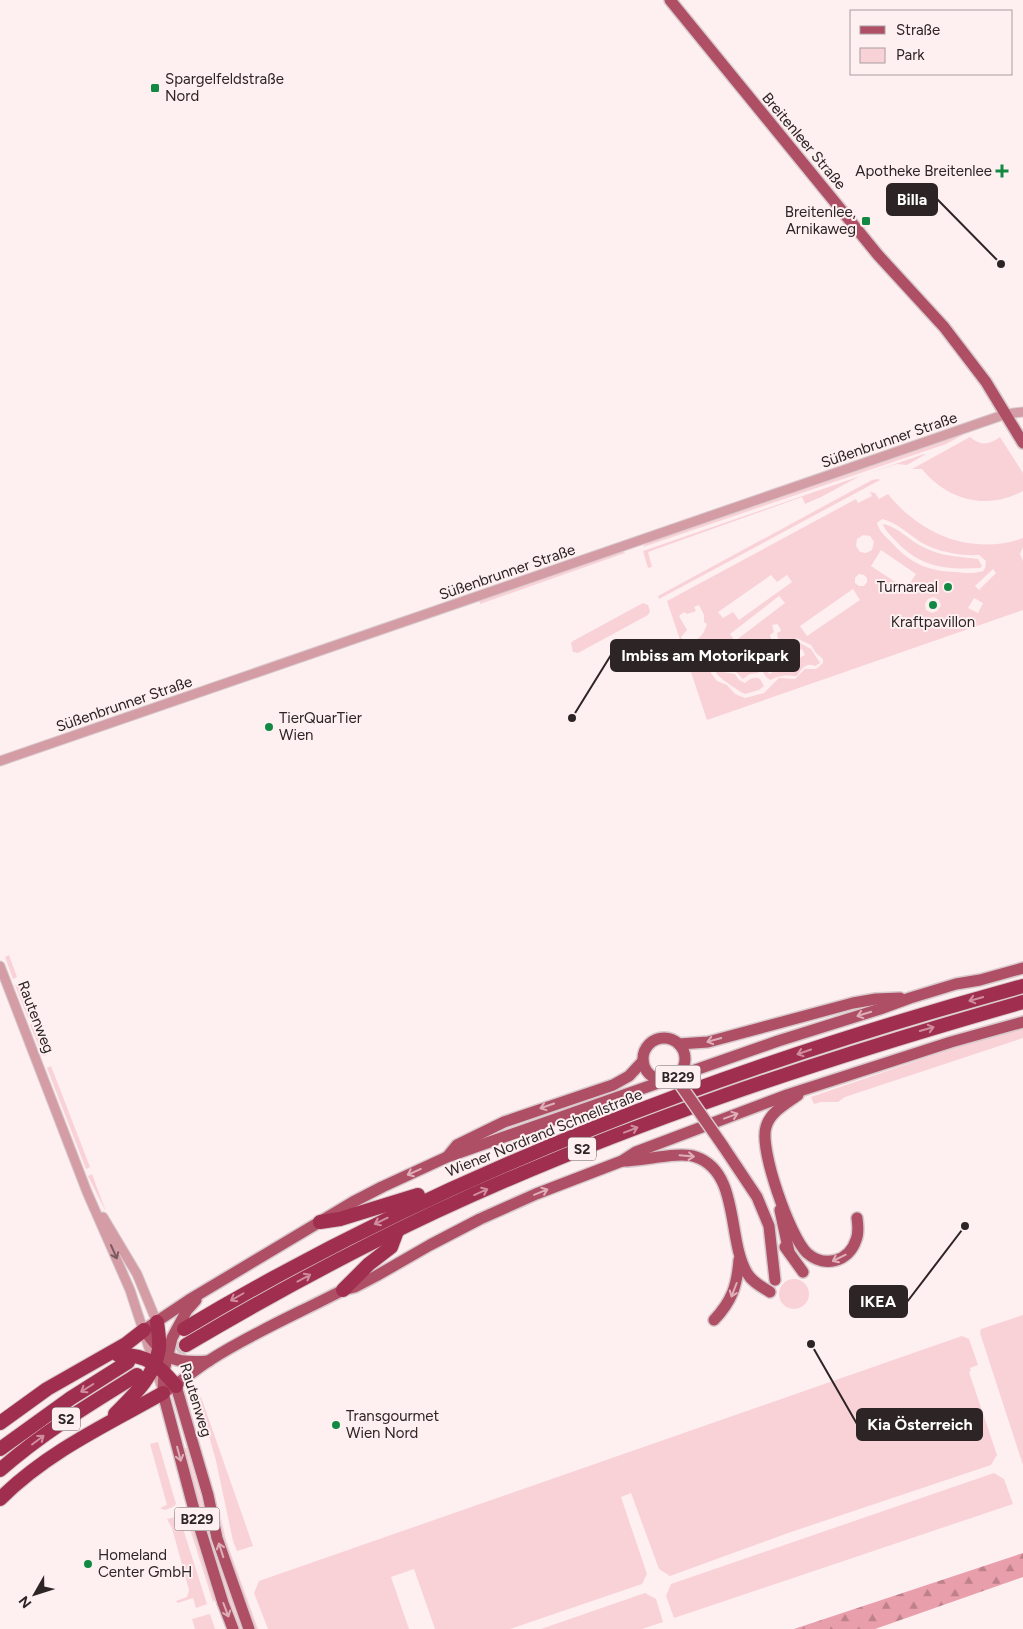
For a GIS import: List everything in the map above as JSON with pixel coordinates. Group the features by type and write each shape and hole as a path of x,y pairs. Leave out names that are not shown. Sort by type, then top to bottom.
{"highway":[{"name":"Wiener Nordrand Schnellstraße","path":"184,1329 246,1292 316,1254 441,1193 608,1122 849,1036 1023,986"},
{"name":"Wiener Nordrand Schnellstraße","path":"186,1345 285,1288 397,1231 511,1178 658,1120 822,1062 916,1032 1023,1002"},
{"path":"320,1222 340,1219 426,1192 441,1193"},
{"path":"343,1290 369,1264 391,1247 397,1231"},
{"path":"105,1424 159,1367 163,1352 157,1322"},
{"path":"0,1423 46,1389 126,1344 144,1330"},
{"path":"104,1356 129,1355 143,1357 159,1367 176,1386"},
{"name":"S2","path":"0,1449 71,1398 128,1362"},
{"name":"S2","path":"0,1470 63,1421 137,1375"},
{"path":"0,1499 31,1470 53,1455 163,1393"}],"main road":[{"name":"Breitenleer Straße","path":"670,0 878,255 944,327 986,382 1023,443"},
{"name":"B229","path":"163,1352 181,1320 200,1295 320,1222 382,1187 447,1157 910,998 956,984 1023,968"},
{"path":"679,1044 684,1053 685,1060 680,1072 675,1077 663,1080 652,1076 644,1066 643,1060 646,1048 656,1039 670,1039 679,1044 701,1043 865,1000 910,998"},
{"path":"163,1393 176,1386 209,1361 343,1290 355,1287 376,1276 430,1244 536,1194 622,1161 636,1152 787,1095 951,1042 1023,1022"},
{"path":"447,1157 457,1145 504,1122 549,1105 594,1092 629,1076 643,1060"},
{"path":"675,1077 752,1189 762,1206 770,1226 803,1272"},
{"path":"804,1090 778,1109 766,1126 764,1136 766,1150 778,1192 800,1244 815,1259 833,1262 843,1258 851,1251 856,1240 857,1218"},
{"path":"622,1161 684,1155 695,1157 715,1169 727,1194 745,1272 750,1278 770,1292"},
{"path":"778,1192 781,1222 789,1252"},
{"path":"770,1226 775,1280"},
{"path":"714,1320 725,1308 737,1284 740,1256"},
{"path":"200,1295 144,1330 163,1352 182,1362 209,1361"},
{"name":"B229","path":"159,1367 163,1393"},
{"name":"Rautenweg","path":"176,1386 208,1495 217,1538 249,1629"},
{"name":"Rautenweg","path":"163,1393 193,1506 233,1629"}],"street":[{"name":"Süßenbrunner Straße","path":"0,761 1006,414 1023,412"},
{"name":"Rautenweg","path":"0,966 87,1192 130,1290 159,1367"},
{"name":"Rautenweg","path":"87,1192 138,1274 157,1322"},
{"name":"Rautenweg","path":"163,1352 176,1386"}],"green space":[{"path":"974,429 946,444 643,547 646,543"},
{"path":"970,437 977,442 985,443 992,442 1000,437 1023,473 1023,491 996,500 968,499 955,495 943,488 922,469 912,469"},
{"path":"926,454 907,465 897,464 864,475"},
{"path":"860,476 805,504 802,497 648,552 652,567 648,568 643,551"},
{"path":"872,480 880,480 659,599 658,596"},
{"path":"870,492 875,493 879,499 888,494 916,521 932,531 949,538 967,543 985,544 1004,543 1023,538 1023,547 1020,554 1023,561 1023,610 707,720 667,601 856,499 858,503 872,496","holes":["882,519 898,526 922,543 935,549 957,554 979,555 986,561 985,568 983,571 976,573 927,568 905,555 879,528 877,523","863,535 870,536 874,542 872,550 866,553 860,552 856,546 857,539","881,550 916,574 906,589 871,566","993,569 996,573 979,590 975,586","859,574 864,575 867,578 867,582 864,586 859,586 855,583 855,578","771,575 777,582 787,575 792,582 739,620 733,612 723,618 718,612","853,589 860,600 807,636 800,626","779,596 785,603 735,641 730,634","934,597 939,600 941,606 937,611 932,613 926,610 925,604 928,599","974,598 983,603 978,613 968,608","699,605 704,615 704,622 707,624 704,632 696,640 683,641 681,637 687,630 679,616 684,612 687,614 696,611 694,607","777,624 781,631 777,633 778,639 771,639 770,635 774,632 772,625","796,638 811,645 823,659 823,663 816,669 805,669 795,679 779,678 764,693 745,698 735,694 727,685 717,681 711,673 711,668 734,670 743,679 750,674 758,673 761,662 775,655","749,652 759,663 747,672 738,661"]},
{"path":"884,524 894,528 929,550 949,556 978,559 982,566 980,568 955,568 933,565 923,561 904,549 888,533"},
{"path":"623,550 625,553 480,604 479,599"},
{"path":"643,603 648,605 650,611 648,615 578,653 573,652 571,643 573,641"},
{"path":"798,642 811,649 820,663 815,666 806,666 797,676 783,676 771,680 764,674 762,666","holes":["802,649 805,655 769,674 767,668"]},
{"path":"717,671 735,674 739,680 745,683 752,678 758,678 764,686 759,690 745,694 721,678 716,673"},
{"path":"9,955 17,977 13,979 5,957"},
{"path":"20,984 32,1017 28,1018 15,985"},
{"path":"35,1023 47,1055 43,1056 30,1025"},
{"path":"1023,1028 1023,1038 845,1097 838,1102 814,1104 811,1097 957,1047"},
{"path":"51,1066 90,1167 86,1169 47,1068"},
{"path":"92,1174 105,1209 105,1210 88,1176"},
{"path":"794,1279 805,1283 809,1294 805,1305 794,1309 783,1305 779,1294 783,1283"},
{"path":"1023,1315 1023,1465 980,1333 981,1329"},
{"path":"962,1336 969,1339 978,1365 970,1368 971,1371 969,1372 997,1455 991,1465 788,1533 670,1576 659,1569 631,1493 621,1497 647,1574 642,1584 510,1629 435,1629 414,1569 391,1577 409,1629 268,1629 254,1593 259,1581"},
{"path":"201,1397 253,1546 237,1551 233,1541 216,1461 199,1400"},
{"path":"158,1442 176,1504 165,1510 160,1508 167,1505 150,1444"},
{"path":"187,1448 211,1533 243,1629 238,1629 198,1507 183,1449"},
{"path":"994,1473 1004,1479 1013,1504 674,1618 666,1596 671,1584"},
{"path":"219,1508 226,1540 258,1629 256,1629 225,1543"},
{"path":"185,1513 191,1515 216,1599 213,1602"},
{"path":"179,1516 207,1604 196,1608 193,1598 178,1603 176,1601 187,1597 189,1590 172,1528 167,1519"},
{"path":"1023,1553 1023,1577 875,1629 794,1629"},
{"path":"645,1593 656,1599 663,1622 642,1629 541,1629"},
{"path":"210,1614 215,1629 195,1629 192,1619"}],"tunnel":[{"path":"159,1362 186,1345"}],"place":[{"name":"Spargelfeldstraße Nord","path":"155,88"},
{"name":"Apotheke Breitenlee","path":"1002,171"},
{"name":"Breitenlee, Arnikaweg","path":"866,221"},
{"name":"Billa","path":"1001,264"},
{"name":"Turnareal","path":"948,587"},
{"name":"Kraftpavillon","path":"933,605"},
{"name":"Imbiss am Motorikpark","path":"572,718"},
{"name":"TierQuarTier Wien","path":"269,727"},
{"name":"IKEA","path":"965,1226"},
{"name":"Kia Österreich","path":"811,1344"},
{"name":"Transgourmet Wien Nord","path":"336,1425"},
{"name":"Homeland Center GmbH","path":"88,1564"}]}
